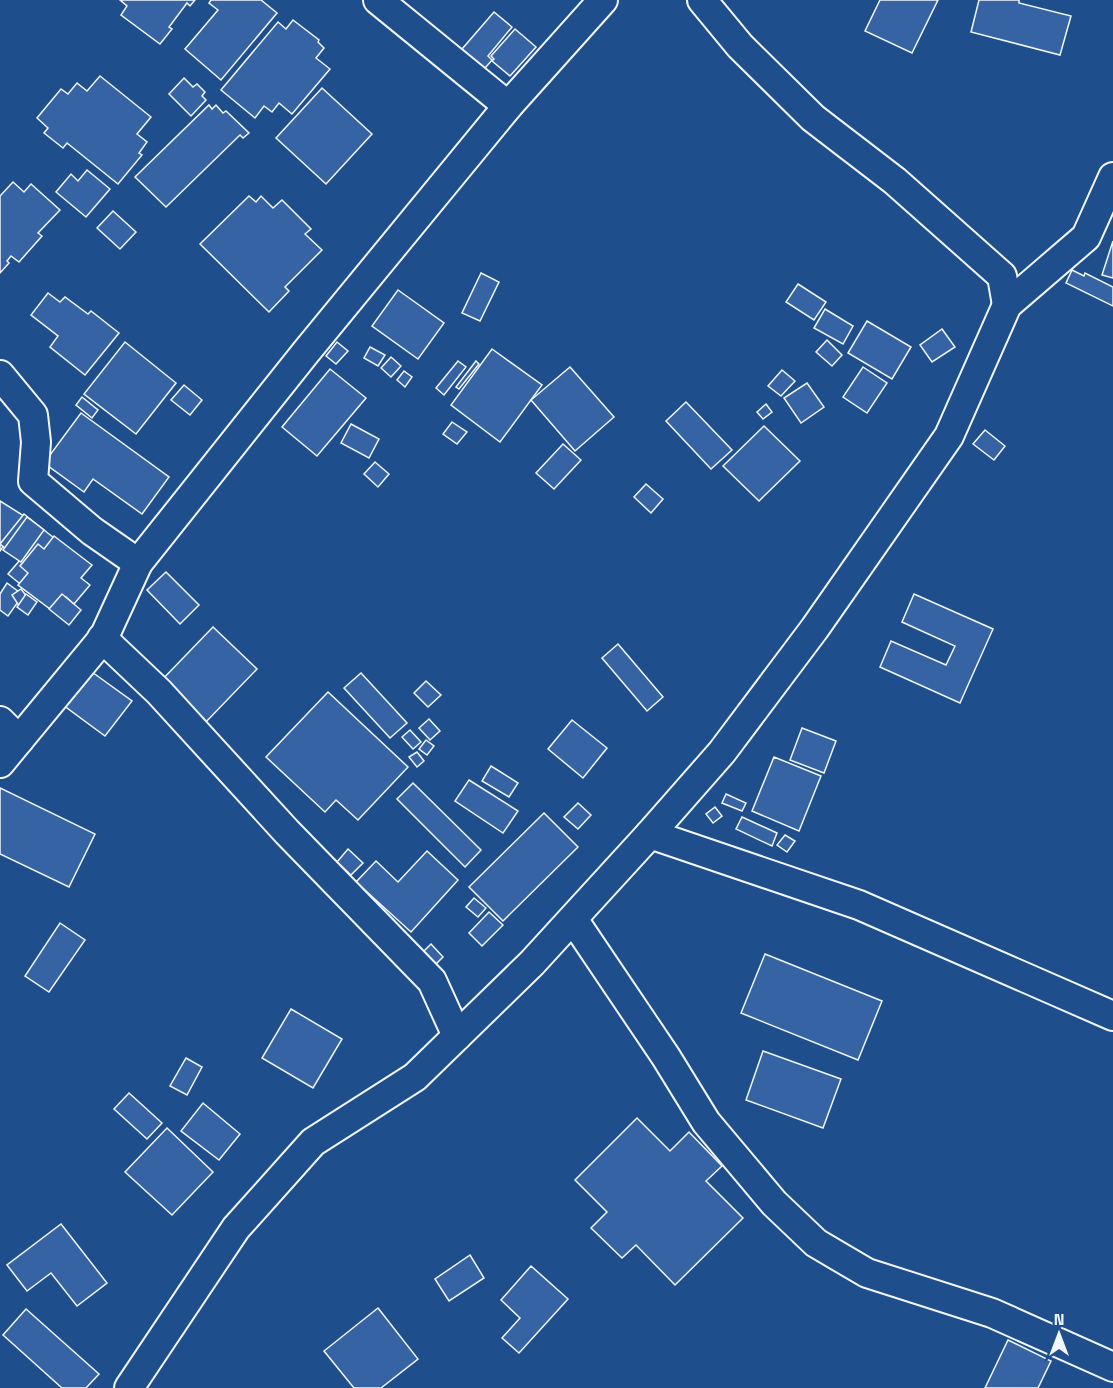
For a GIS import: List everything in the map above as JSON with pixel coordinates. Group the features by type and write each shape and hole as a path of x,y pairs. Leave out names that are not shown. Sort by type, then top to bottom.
{"street":[{"path":"378,0 508,106"},
{"path":"0,763 10,730 102,638 138,563 306,352 508,106 603,0"},
{"path":"702,0 740,46 813,118 895,181 1002,276 1007,305"},
{"path":"129,1388 236,1227 313,1142 415,1077 532,963 722,752 815,628 949,436 1007,305 1086,237 1113,177"},
{"path":"0,375 33,415 36,442 33,481 92,531 138,563"},
{"path":"102,638 159,692 287,832 432,981 457,1036"},
{"path":"650,834 859,905 1113,1016"},
{"path":"573,919 666,1057 706,1122 774,1203 816,1243 867,1273 992,1313 1113,1367"}],"building":[{"path":"120,0 195,0 190,6 187,3 169,27 172,29 160,44 121,15 127,6"},
{"path":"211,0 261,0 277,13 221,80 185,49 218,10 209,3"},
{"path":"880,0 938,0 912,53 865,31"},
{"path":"979,0 1019,0 1019,3 1071,16 1060,55 971,32"},
{"path":"494,12 512,27 488,56 492,60 479,75 456,56"},
{"path":"293,20 319,40 318,42 324,48 316,58 330,69 292,114 279,103 272,112 264,106 255,118 221,90 278,22 286,29"},
{"path":"515,29 536,47 510,76 492,61 494,59 491,56"},
{"path":"100,76 151,117 137,134 147,142 139,153 142,155 118,184 67,143 63,148 44,133 48,128 37,118 61,89 68,94 77,83 87,91"},
{"path":"184,78 193,87 197,84 205,92 202,96 206,100 191,116 169,94"},
{"path":"322,88 372,134 326,184 276,138"},
{"path":"209,105 212,109 216,105 223,113 226,111 249,133 243,138 240,135 166,207 135,177"},
{"path":"87,170 110,189 86,217 56,192 71,174 78,181"},
{"path":"13,182 24,192 31,184 60,210 38,233 42,236 19,262 11,256 7,261 9,263 0,273 0,196"},
{"path":"249,196 256,202 261,196 273,208 282,200 311,229 305,234 322,250 285,287 289,291 269,312 200,244"},
{"path":"113,211 136,232 120,249 97,228"},
{"path":"1113,241 1113,278 1102,275"},
{"path":"1072,270 1084,276 1085,273 1113,287 1113,306 1066,283"},
{"path":"481,273 499,282 480,321 462,313"},
{"path":"798,284 826,302 814,320 786,302"},
{"path":"398,290 444,323 418,359 372,326"},
{"path":"48,293 60,302 65,297 88,314 91,311 119,333 85,375 50,347 58,336 31,315"},
{"path":"825,309 853,326 843,344 814,328"},
{"path":"867,321 911,347 892,379 848,353"},
{"path":"942,329 955,347 932,362 920,345"},
{"path":"827,340 842,355 832,366 816,352"},
{"path":"125,342 176,383 136,434 84,394"},
{"path":"337,342 348,351 336,364 326,356"},
{"path":"370,347 385,355 378,366 364,358"},
{"path":"492,349 542,385 500,442 451,405"},
{"path":"391,357 401,366 391,377 381,368"},
{"path":"458,361 466,367 444,395 436,388"},
{"path":"476,361 479,364 459,389 456,387"},
{"path":"570,367 614,417 575,451 531,400"},
{"path":"863,367 887,383 867,413 843,397"},
{"path":"330,369 366,398 317,456 282,427"},
{"path":"782,370 795,381 781,396 768,386"},
{"path":"404,371 412,377 405,387 397,380"},
{"path":"807,383 824,407 801,423 784,398"},
{"path":"184,385 202,400 190,415 171,400"},
{"path":"82,397 98,410 92,418 76,405"},
{"path":"686,402 732,450 711,469 666,421"},
{"path":"766,404 772,412 763,419 757,412"},
{"path":"81,413 169,477 142,514 93,479 84,492 44,463"},
{"path":"452,422 467,432 457,444 443,434"},
{"path":"351,424 379,439 369,458 341,443"},
{"path":"764,426 800,461 759,501 723,466"},
{"path":"985,430 1005,446 994,460 973,444"},
{"path":"563,444 581,460 554,489 536,473"},
{"path":"375,462 389,474 378,487 364,474"},
{"path":"646,484 663,499 651,513 634,497"},
{"path":"0,501 24,516 0,551"},
{"path":"24,514 84,562 47,606 8,574 20,560 0,544"},
{"path":"27,517 44,530 21,562 3,550"},
{"path":"54,536 92,565 81,578 90,585 74,604 66,597 54,612 18,585 28,573 20,566 38,544 44,549"},
{"path":"166,572 199,605 180,624 147,590"},
{"path":"7,583 23,595 8,616 0,610 0,594"},
{"path":"21,589 31,602 21,609 12,595"},
{"path":"26,594 37,602 28,615 17,607"},
{"path":"62,594 81,610 69,625 49,609"},
{"path":"914,594 993,629 960,703 880,667 891,641 946,665 955,646 902,622"},
{"path":"213,627 257,669 203,725 159,683"},
{"path":"618,644 663,697 647,711 602,658"},
{"path":"85,667 132,701 105,736 59,702"},
{"path":"361,673 407,723 390,738 344,688"},
{"path":"426,681 441,695 428,707 414,693"},
{"path":"328,692 408,767 358,820 336,800 325,812 266,757"},
{"path":"429,719 440,731 430,740 419,728"},
{"path":"572,720 607,748 583,778 548,749"},
{"path":"802,728 836,741 824,773 790,760"},
{"path":"410,730 421,742 413,749 402,737"},
{"path":"426,740 434,746 427,755 419,749"},
{"path":"417,752 424,761 417,767 409,757"},
{"path":"774,757 821,776 799,831 752,811"},
{"path":"491,766 518,783 509,797 482,781"},
{"path":"469,780 518,811 503,833 455,801"},
{"path":"413,783 481,850 465,867 397,799"},
{"path":"0,788 95,834 69,887 0,854"},
{"path":"726,794 746,803 742,811 722,803"},
{"path":"578,803 591,815 578,829 564,817"},
{"path":"715,807 722,816 713,823 706,814"},
{"path":"544,813 578,847 503,921 469,887"},
{"path":"742,817 777,833 772,846 736,829"},
{"path":"785,835 795,841 787,852 777,845"},
{"path":"348,849 363,863 351,875 337,862"},
{"path":"427,851 458,880 411,932 356,882 376,861 398,882"},
{"path":"474,898 486,908 478,917 466,907"},
{"path":"489,912 503,925 482,946 469,933"},
{"path":"60,923 85,940 49,992 25,976"},
{"path":"431,944 443,957 430,970 417,958"},
{"path":"765,954 882,1001 858,1060 741,1013"},
{"path":"291,1009 342,1039 313,1088 262,1058"},
{"path":"763,1051 841,1079 823,1128 746,1100"},
{"path":"186,1058 202,1067 187,1095 170,1086"},
{"path":"129,1093 162,1123 147,1139 114,1109"},
{"path":"203,1103 240,1134 219,1160 181,1131"},
{"path":"637,1118 670,1151 689,1132 722,1166 706,1181 743,1218 675,1285 636,1245 622,1258 591,1228 607,1212 575,1180"},
{"path":"167,1128 213,1172 172,1215 125,1172"},
{"path":"61,1224 107,1283 77,1306 51,1273 27,1291 7,1265"},
{"path":"470,1255 484,1278 449,1301 435,1279"},
{"path":"531,1266 568,1299 519,1353 502,1338 520,1318 501,1300"},
{"path":"378,1308 418,1359 381,1388 354,1388 324,1351"},
{"path":"26,1309 99,1374 86,1388 62,1388 3,1335"},
{"path":"1008,1340 1051,1361 1038,1388 985,1388"}]}
